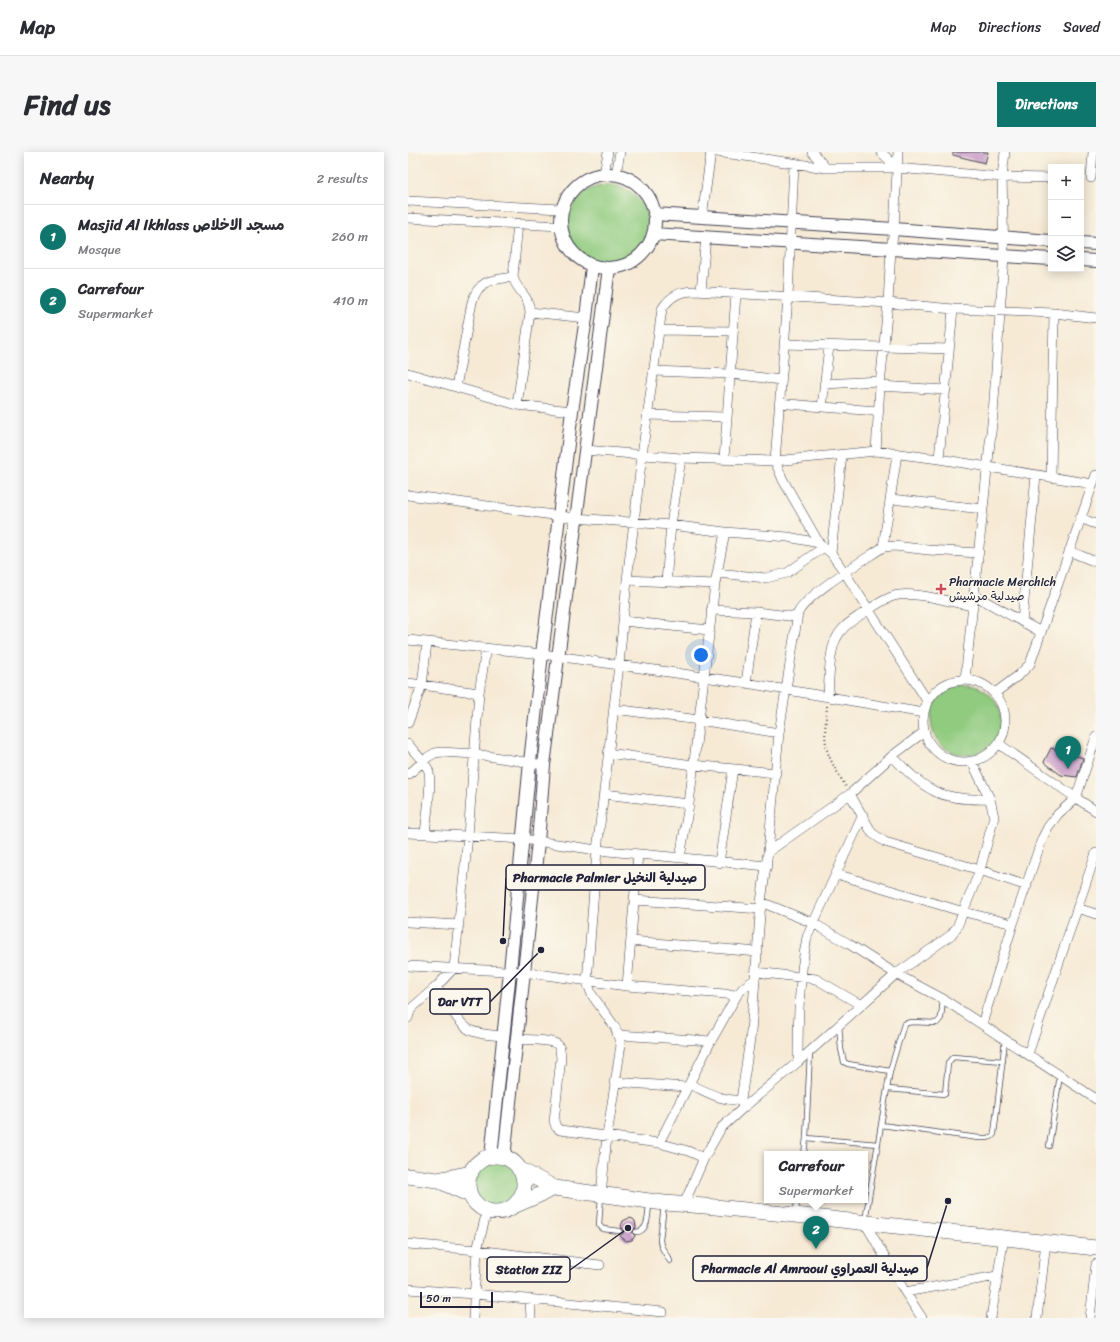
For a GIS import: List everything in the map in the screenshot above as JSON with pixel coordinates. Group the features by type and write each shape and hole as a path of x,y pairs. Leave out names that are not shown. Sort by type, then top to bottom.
{"main road":[{"path":"555,1188 505,1211 496,1212 487,1211 474,1201 470,1194 469,1180 471,1173 483,1160 497,1158 515,1164 519,1168 555,1188 657,1202 796,1207 865,1223 1096,1248"},
{"path":"513,1207 519,1201 523,1193 523,1176 519,1168"},
{"path":"437,1180 471,1173"},
{"path":"408,1176 437,1180 470,1194"}],"street":[{"path":"608,152 610,175"},
{"path":"610,175 620,152"},
{"path":"702,217 711,152"},
{"path":"717,152 826,168 897,168 1002,177 1048,178"},
{"path":"812,152 826,168"},
{"path":"881,152 897,168"},
{"path":"876,451 891,248 894,229 898,152"},
{"path":"965,680 993,414 1004,256 1002,177 1005,152"},
{"path":"1089,178 1092,152"},
{"path":"794,164 788,297 775,461 782,480 824,547 845,573 928,702"},
{"path":"600,174 610,175 633,181 643,190 650,200 655,224 653,234 648,245 641,254 632,262 609,268 592,266 577,258 566,245 560,226 561,209 571,191 584,180 600,174"},
{"path":"408,201 561,209"},
{"path":"654,214 894,229 1048,241"},
{"path":"408,218 560,226"},
{"path":"517,405 530,312 528,300 518,287 513,277 518,223"},
{"path":"653,234 1048,259"},
{"path":"701,291 706,237"},
{"path":"1084,243 1096,244"},
{"path":"1084,260 1096,261"},
{"path":"497,1158 504,1036 530,762 572,411 592,266"},
{"path":"497,1158 516,1039 538,842 544,765 575,518 609,268"},
{"path":"456,387 472,302 475,294 479,287 492,280 513,277"},
{"path":"601,1194 614,1082 621,1045 618,1035 608,1016 592,995 587,982 597,850 619,665 627,580 647,415 662,309 669,300 680,293 687,291 701,291 888,303 953,309 1054,313 1096,318"},
{"path":"724,460 736,294"},
{"path":"939,459 953,309"},
{"path":"530,312 586,318"},
{"path":"1051,476 1054,313"},
{"path":"658,330 733,331"},
{"path":"784,344 949,349"},
{"path":"822,408 829,346"},
{"path":"653,371 731,374 781,380"},
{"path":"408,373 517,405 572,411"},
{"path":"824,384 880,384 946,390"},
{"path":"779,403 822,408 879,411"},
{"path":"647,415 727,416"},
{"path":"585,450 681,458 775,461 876,451 939,459 1036,475 1094,480 1030,664 1019,675 995,693"},
{"path":"883,547 897,454"},
{"path":"717,573 766,578 787,573 824,547 842,455"},
{"path":"666,582 671,525 681,458"},
{"path":"1022,622 1036,475"},
{"path":"408,495 575,518 671,525 726,532 788,537 824,547"},
{"path":"891,499 983,509"},
{"path":"1080,518 1096,524"},
{"path":"680,858 689,804 711,610 726,532"},
{"path":"742,1104 751,1032 761,905 767,866 779,733 797,617 800,609 845,573 883,547 895,546 928,550 979,553"},
{"path":"1069,551 1096,562"},
{"path":"627,580 715,584"},
{"path":"828,697 835,640 847,625 885,599 895,595 909,594 973,606"},
{"path":"974,595 1041,632"},
{"path":"711,610 756,612 797,617"},
{"path":"746,683 756,612"},
{"path":"623,621 709,630"},
{"path":"408,640 542,654 746,683 924,714"},
{"path":"408,722 422,686 427,643"},
{"path":"408,1018 413,1007 436,987 454,968 468,836 479,693 486,649"},
{"path":"965,680 986,685 995,693 1004,709 1006,727 999,744 987,756 972,762 959,762 948,759 937,753 929,743 924,732 923,720 928,702 939,688 950,682 965,680"},
{"path":"408,684 479,693"},
{"path":"614,709 699,720 779,733"},
{"path":"768,852 850,794 892,756 924,732"},
{"path":"982,1024 1035,858 1048,827 1058,814 1076,798 1094,750 1096,737"},
{"path":"408,744 428,768 429,777 425,834"},
{"path":"999,744 1096,811"},
{"path":"408,775 435,752 475,754 544,765"},
{"path":"608,753 693,765 776,773"},
{"path":"892,756 919,782 938,794 971,800 990,799"},
{"path":"684,1204 704,1158 721,1128 742,1104 798,1062 896,974 951,935 957,927 980,870 994,817 990,799 972,762"},
{"path":"719,863 733,769"},
{"path":"604,794 689,804"},
{"path":"850,794 872,833 885,842 980,870 1027,886"},
{"path":"798,1062 798,1016 806,944 813,923 863,816"},
{"path":"408,833 523,839 597,850 719,863 767,866"},
{"path":"1028,1054 1096,853"},
{"path":"627,986 632,941 638,854"},
{"path":"836,874 964,912 1013,924"},
{"path":"635,900 761,905 813,923 896,974 943,999 1096,1099"},
{"path":"1078,908 1096,914"},
{"path":"408,922 459,925"},
{"path":"632,941 758,952"},
{"path":"408,966 523,972 587,982 737,994"},
{"path":"659,1143 710,1041 737,994 755,976 802,976 816,979 861,1005"},
{"path":"436,987 460,1021 470,1031 504,1036"},
{"path":"618,1035 710,1041"},
{"path":"516,1039 552,1042 559,1046 561,1058 554,1115 556,1127 564,1131 659,1143 688,1151 704,1158"},
{"path":"614,1082 688,1086 722,1099 742,1104"},
{"path":"472,1318 477,1250 487,1211"},
{"path":"865,1223 905,1292 922,1318"},
{"path":"991,1318 1004,1237"},
{"path":"1037,1318 1046,1242"},
{"path":"408,1244 477,1250 600,1265"},
{"path":"1090,1318 1093,1305 1096,1264"},
{"path":"905,1292 997,1276"},
{"path":"408,1289 662,1312"},
{"path":"530,1300 531,1318"}],"lane":[{"path":"865,1223 890,1071 904,1024 910,1022 937,1023 941,1018 943,999"},
{"path":"839,1025 841,1049 844,1062 890,1071"},
{"path":"881,1125 979,1138 989,1138 993,1136 1005,1040"},
{"path":"804,1151 810,1050"},
{"path":"888,1089 945,1094 948,1063 953,1057 1003,1061"},
{"path":"1049,1146 1060,1075"},
{"path":"806,1138 878,1144"},
{"path":"601,1194 599,1225 603,1229 620,1231"},
{"path":"636,1232 641,1232 644,1229 657,1202"},
{"path":"657,1202 661,1246 670,1261"}],"path":[{"path":"828,697 826,727 826,744 828,753 834,767 850,794"}],"green space":[{"path":"608,185 623,188 636,197 645,210 648,225 645,240 636,253 623,262 608,265 593,262 580,253 571,240 568,225 571,210 580,197 593,188"},
{"path":"966,685 979,688 991,695 998,707 1001,720 998,733 991,745 979,752 966,755 953,752 941,745 934,733 931,720 934,707 941,695 953,688"},
{"path":"491,1160 501,1160 513,1167 520,1179 520,1189 513,1201 501,1208 491,1208 483,1204 476,1197 472,1189 472,1179 476,1171 483,1164"}],"building":[{"path":"953,152 988,152 985,163 953,155"},
{"path":"1051,748 1083,758 1077,777 1061,775 1044,762"},
{"path":"629,1218 635,1221 636,1228 633,1229 632,1232 635,1236 632,1240 626,1241 620,1236 624,1231 621,1226 623,1221"}],"place":[{"name":"Pharmacie Merchich صيدلية مرشيش","path":"941,589"},
{"name":"Masjid Al Ikhlass مسجد الاخلاص","path":"1068,769"},
{"name":"Pharmacie Palmier صيدلية النخيل","path":"503,941"},
{"name":"Dar VTT","path":"541,950"},
{"name":"Pharmacie Al Amraoui صيدلية العمراوي","path":"948,1201"},
{"name":"Station ZIZ","path":"628,1228"},
{"name":"Carrefour","path":"816,1249"}]}
